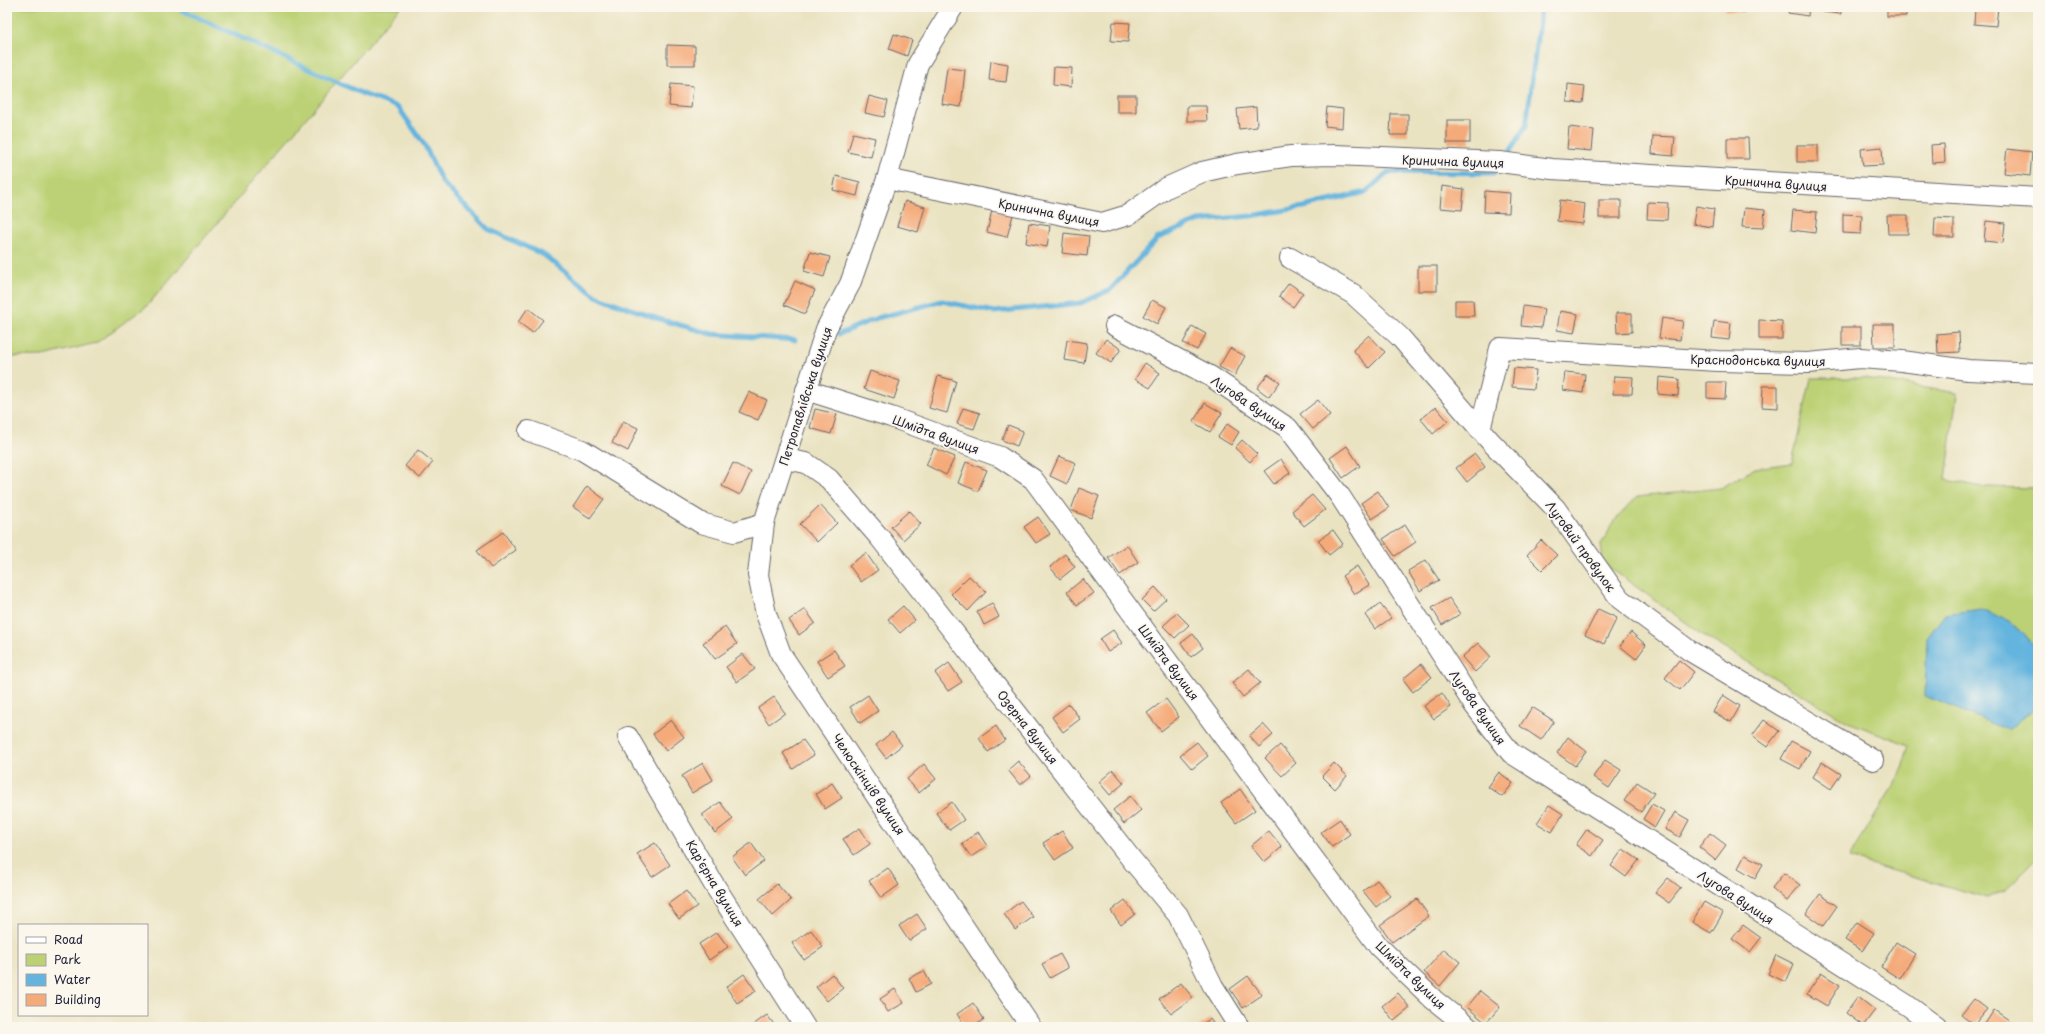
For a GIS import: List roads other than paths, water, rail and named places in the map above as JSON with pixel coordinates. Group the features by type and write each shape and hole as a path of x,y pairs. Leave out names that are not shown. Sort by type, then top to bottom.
{"street":[{"name":"Петропавлівська вулиця","path":"764,523 826,330 850,284 887,179 918,64 953,7"},
{"name":"Кринична вулиця","path":"887,179 1102,223 1128,215 1166,188 1202,172 1237,164 1291,156 1335,155 1500,162 1552,169 2038,198"},
{"name":"Луговий провулок","path":"1290,258 1353,294 1400,337 1480,430 1556,509 1620,599 1690,651 1873,760"},
{"name":"Лугова вулиця","path":"1115,326 1210,376 1288,428 1340,496 1474,705 1511,753 1907,1006 1937,1027"},
{"name":"Краснодонська вулиця","path":"1480,430 1500,348 1718,361 1808,362 1867,359 1902,361 1968,370 2038,373"},
{"name":"Шмідта вулиця","path":"806,390 1000,457 1033,479 1379,947 1434,1000 1468,1027"},
{"path":"529,431 582,450 701,523 734,532 764,523"},
{"name":"Озерна вулиця","path":"785,459 806,463 829,479 880,538 1132,860 1178,915 1213,986 1239,1027"},
{"name":"Челюскінців вулиця","path":"764,523 758,574 766,614 781,654 1031,1027"},
{"name":"Кар'єрна вулиця","path":"628,737 713,883 806,1027"}],"water":[{"path":"1981,609 2009,621 2038,648 2038,705 2008,730 1925,696 1927,638 1945,614"}],"waterway":[{"path":"175,7 363,94 398,107 424,144 442,182 488,229 544,255 596,296 659,319 712,334 795,340"},
{"path":"1511,150 1526,126 1541,7"},
{"path":"839,334 877,318 942,301 994,312 1081,303 1110,290 1158,238 1198,221 1251,216 1304,207 1366,192 1388,172 1494,173"}]}
